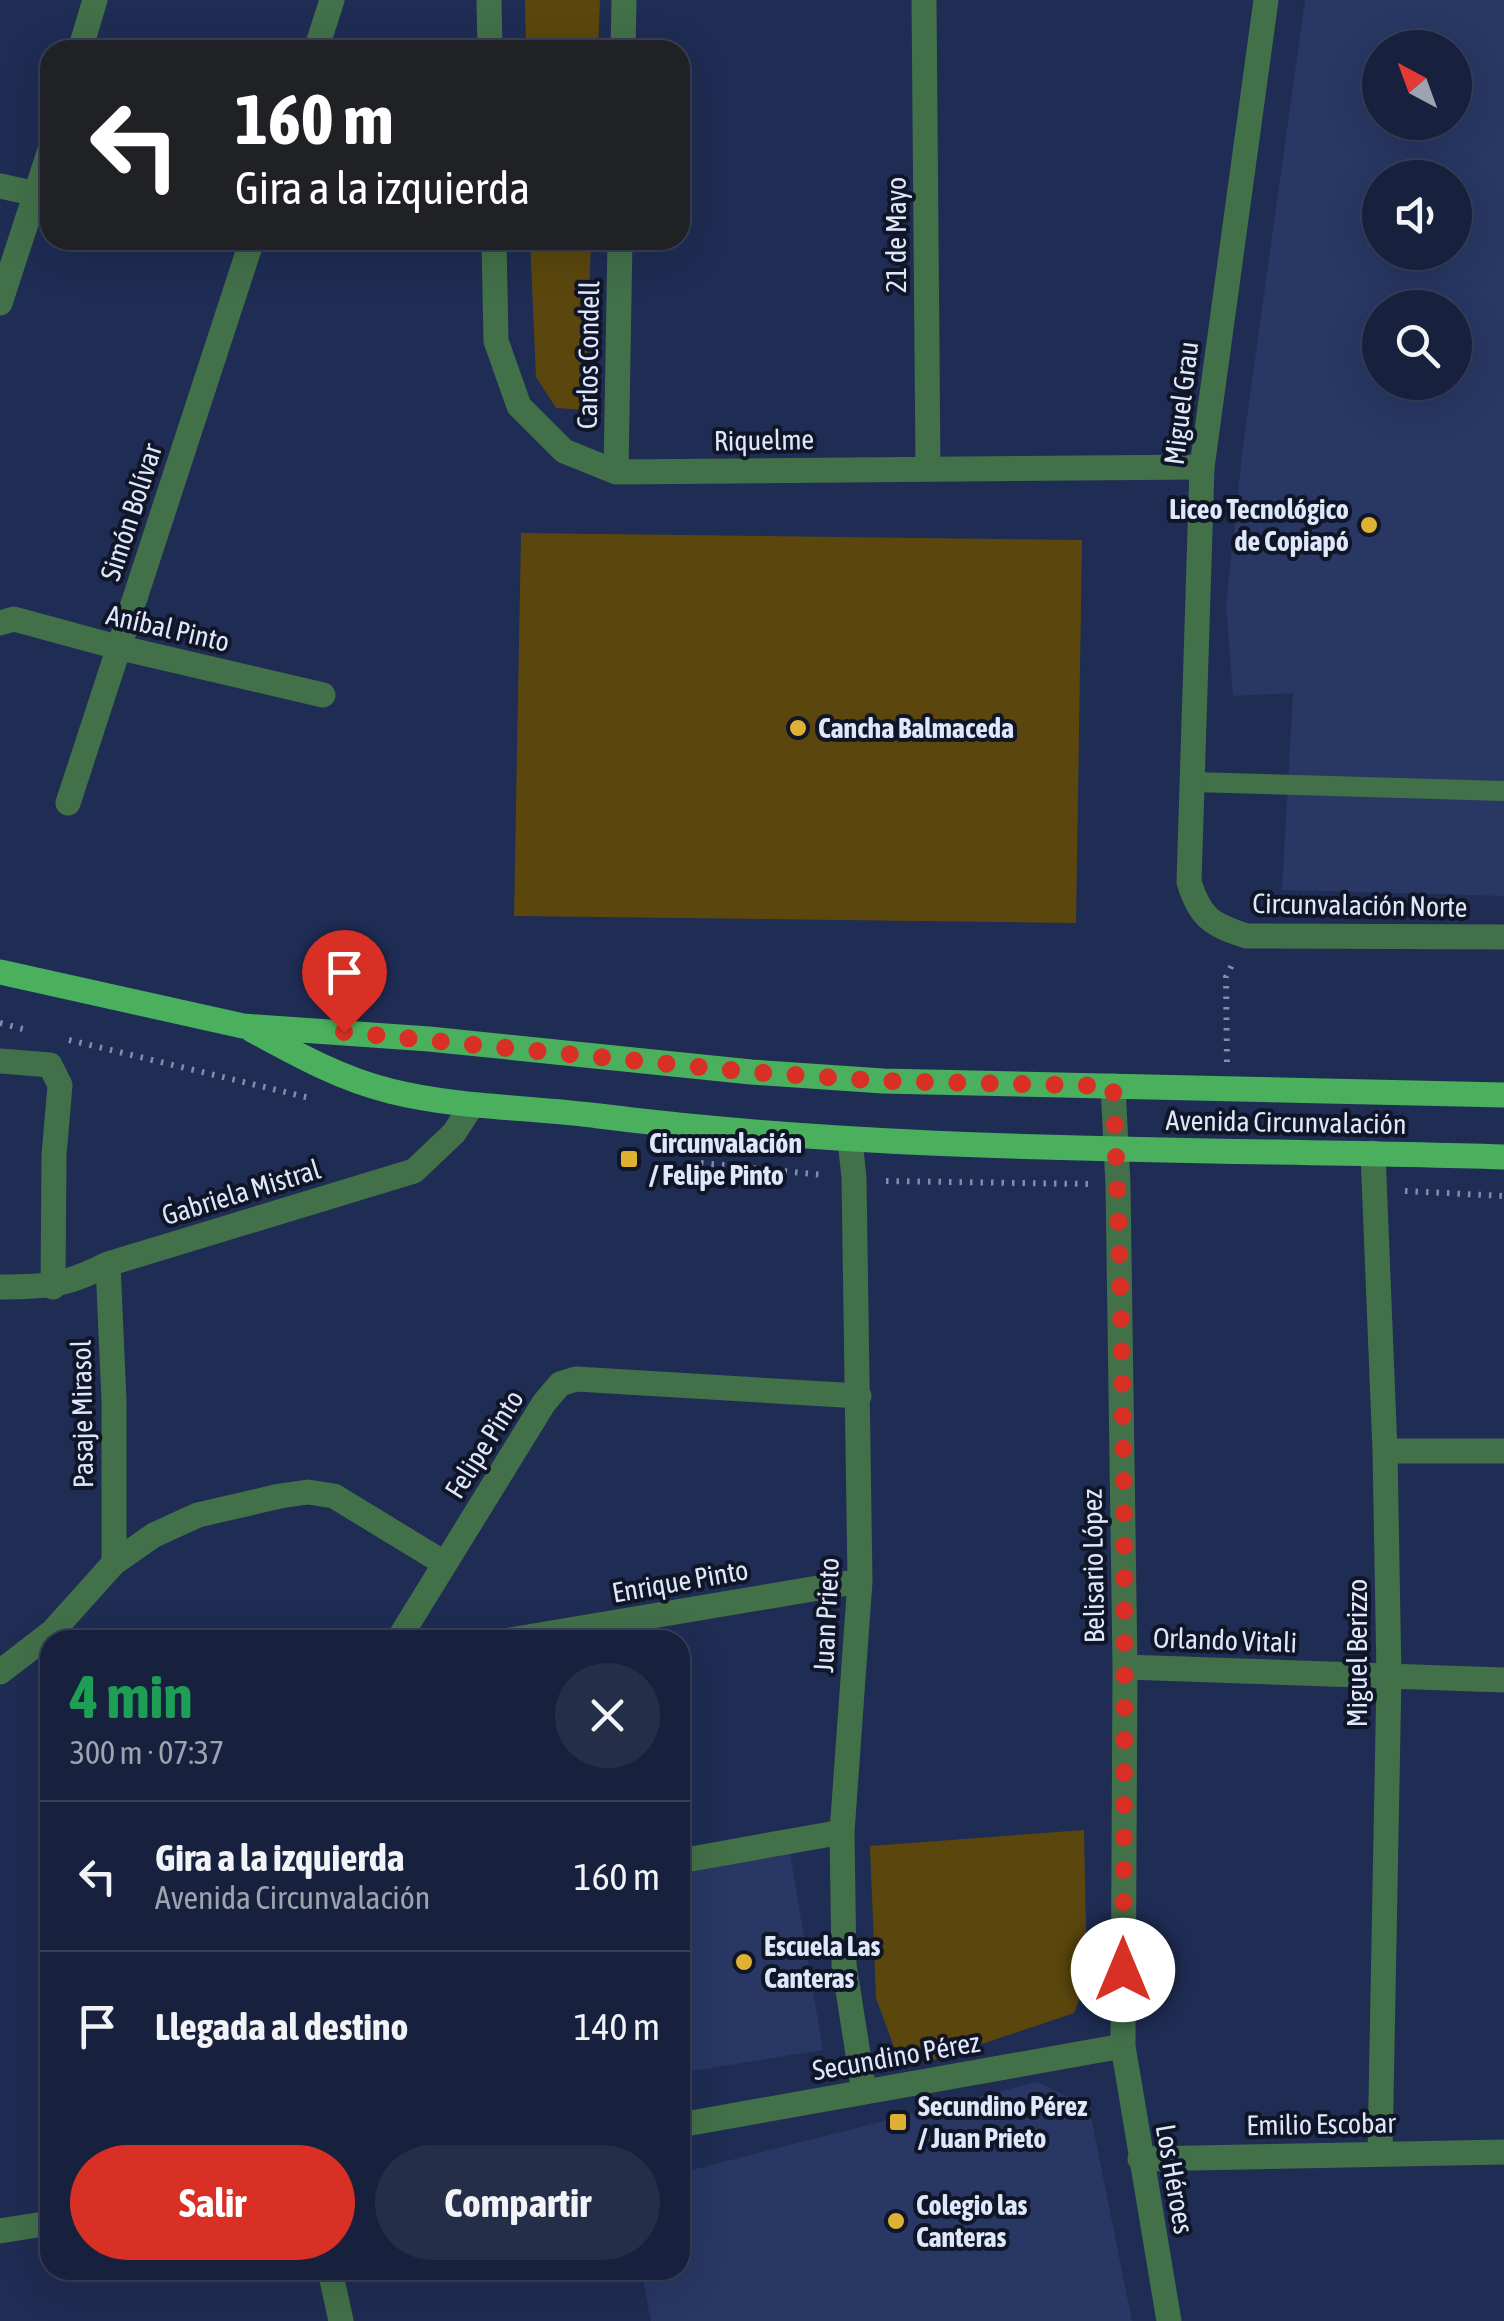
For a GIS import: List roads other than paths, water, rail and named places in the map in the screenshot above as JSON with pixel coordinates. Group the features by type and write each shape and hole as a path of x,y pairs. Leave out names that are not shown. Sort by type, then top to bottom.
{"main road":[{"name":"Avenida Circunvalación","path":"0,972 243,1026 429,1039 807,1076 1504,1095"},
{"name":"Avenida Circunvalación","path":"243,1026 306,1060 391,1092 472,1105 689,1128 850,1140 1504,1157"}],"street":[{"path":"83,40 95,0"},
{"path":"319,40 332,0"},
{"path":"489,0 490,40"},
{"path":"624,0 624,40"},
{"name":"21 de Mayo","path":"924,0 928,469"},
{"name":"Miguel Grau","path":"1217,927 1203,913 1189,882 1202,467 1266,0"},
{"path":"0,303 40,184"},
{"path":"0,186 37,194"},
{"name":"Simón Bolívar","path":"68,803 249,250"},
{"name":"Riquelme","path":"494,250 496,340 518,406 564,451 616,472 1202,467"},
{"name":"Carlos Condell","path":"616,472 620,250"},
{"name":"Aníbal Pinto","path":"0,623 14,620 323,695"},
{"name":"Circunvalación Norte","path":"1217,927 1246,936 1504,937"},
{"path":"0,1060 50,1065 60,1085 54,1155 53,1287"},
{"name":"Belisario López","path":"1113,1086 1125,1667 1123,2046"},
{"name":"Gabriela Mistral","path":"0,1287 53,1287 108,1264 414,1171 454,1132 472,1105"},
{"name":"Juan Prieto","path":"850,1140 859,1396 860,1581 842,1832 844,1965 864,2092"},
{"name":"Miguel Berizzo","path":"1372,1154 1385,1451 1389,1676 1380,2152"},
{"name":"Pasaje Mirasol","path":"108,1264 114,1401 114,1563"},
{"name":"Felipe Pinto","path":"404,1630 544,1403 560,1384 576,1379 859,1396"},
{"path":"1385,1451 1504,1451"},
{"path":"54,1630 114,1563 154,1535 198,1515 308,1492 334,1496 444,1563"},
{"name":"Enrique Pinto","path":"569,1630 860,1581"},
{"path":"0,1672 40,1641"},
{"name":"Orlando Vitali","path":"1125,1667 1504,1680"},
{"path":"690,1859 842,1832"},
{"name":"Secundino Pérez","path":"690,2123 1123,2046"},
{"name":"Los Héroes","path":"1123,2046 1169,2321"},
{"name":"Emilio Escobar","path":"1140,2158 1504,2152"},
{"path":"0,2230 40,2224"},
{"path":"332,2280 341,2321"}],"lane":[{"path":"1193,782 1504,791"}],"place":[{"name":"Liceo Tecnológico de Copiapó","path":"1369,525"},
{"name":"Cancha Balmaceda","path":"798,728"},
{"name":"Circunvalación / Felipe Pinto","path":"629,1159"},
{"name":"Escuela Las Canteras","path":"744,1962"},
{"name":"Secundino Pérez / Juan Prieto","path":"898,2122"},
{"name":"Colegio las Canteras","path":"896,2221"}]}
